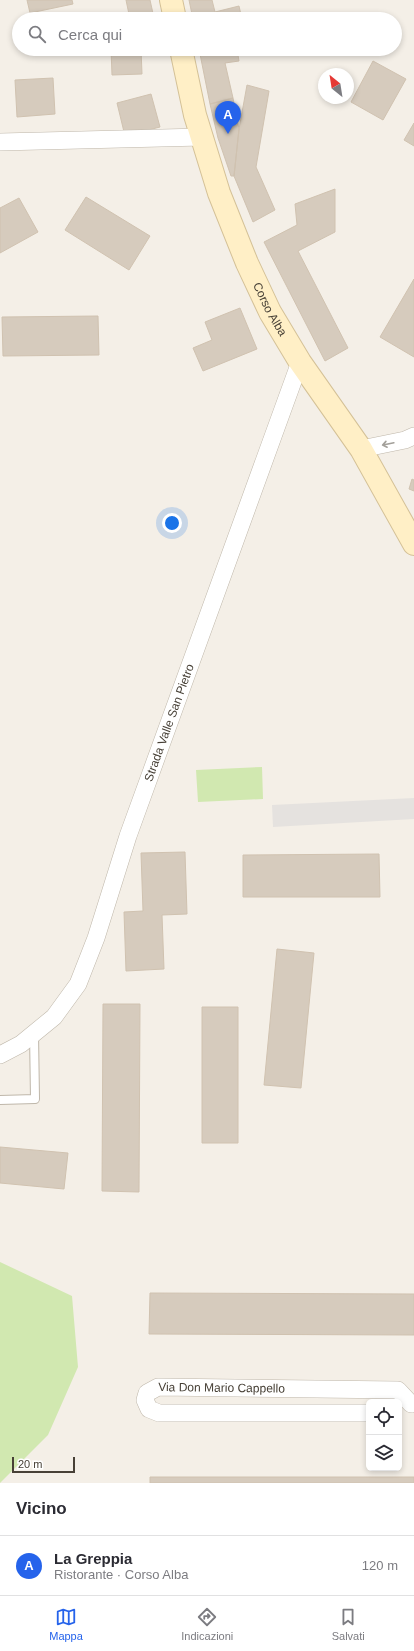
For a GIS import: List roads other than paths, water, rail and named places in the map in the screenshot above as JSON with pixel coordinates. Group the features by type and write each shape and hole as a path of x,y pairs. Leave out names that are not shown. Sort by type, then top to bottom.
{"street":[{"path":"171,0 174,12"},
{"name":"Corso Alba","path":"182,56 195,115 219,193 247,263 270,312 300,362 361,449 413,536"},
{"path":"0,142 202,138"},
{"name":"Strada Valle San Pietro","path":"0,1055 20,1044 54,1017 78,984 96,938 128,836 300,362"},
{"path":"361,449 405,440 414,436"},
{"name":"Via Don Mario Cappello","path":"366,1413 159,1414 149,1409 145,1400 147,1393 158,1387 398,1390 408,1407"}],"lane":[{"path":"0,1100 35,1099 34,1032"}],"place":[{"name":"La Greppia","path":"228,134"}]}
